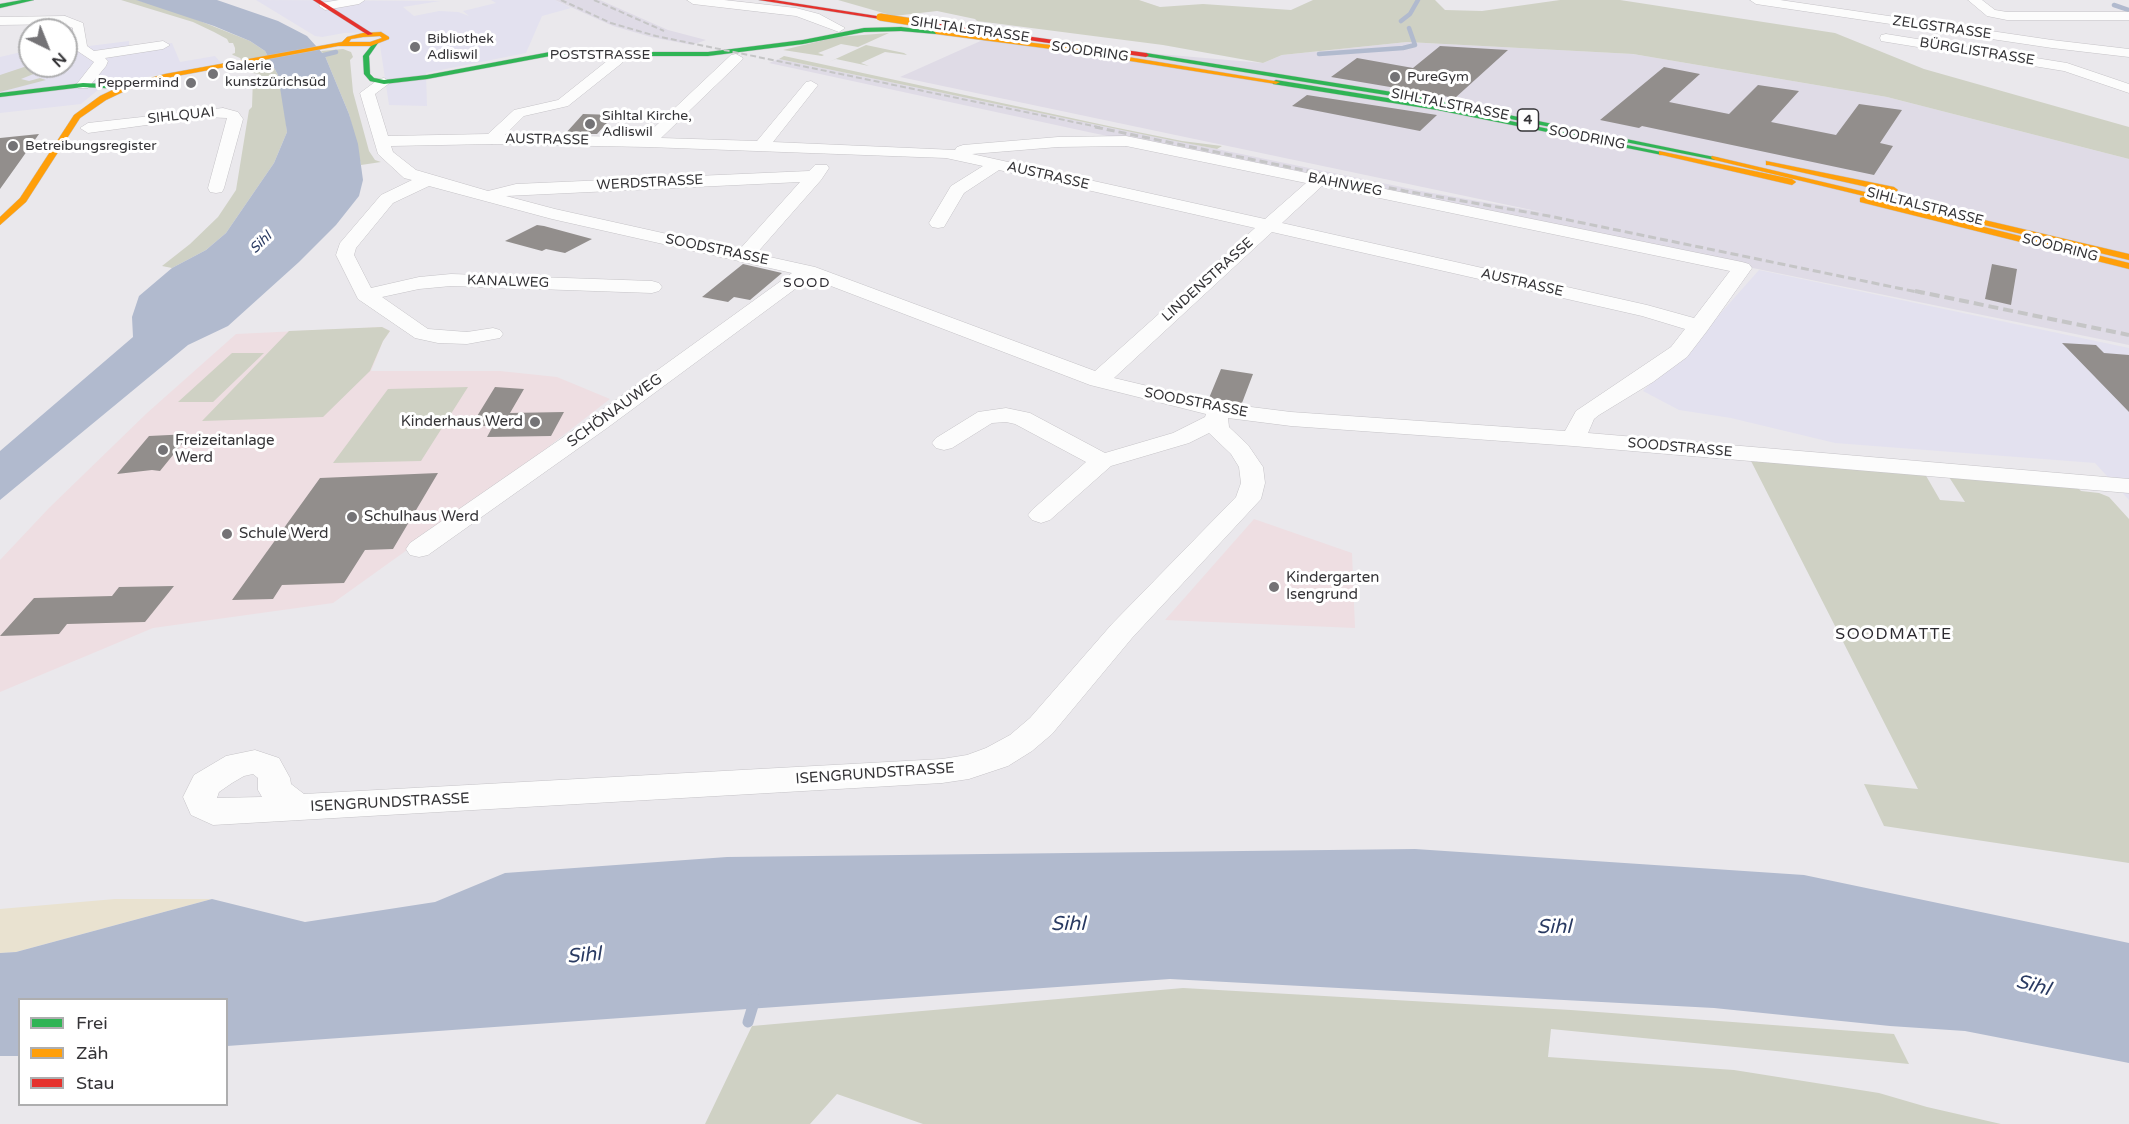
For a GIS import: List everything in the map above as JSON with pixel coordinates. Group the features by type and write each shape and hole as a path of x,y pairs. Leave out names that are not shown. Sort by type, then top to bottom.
{"street":[{"path":"0,5 16,0"},
{"path":"0,5 31,0"},
{"path":"320,3 359,0"},
{"path":"693,0 796,12 815,17 843,30"},
{"name":"SIHLTALSTRASSE","path":"762,0 1099,47 1411,97 1702,155 2129,256"},
{"name":"ZELGSTRASSE","path":"1756,0 2052,44 2129,53"},
{"path":"1974,0 1991,13 2007,16 2129,16"},
{"path":"320,3 348,39 366,56"},
{"name":"SOODRING","path":"902,23 928,17 1161,49 1563,119 1899,192 2129,248"},
{"path":"1,22 53,19 72,21 79,26 80,48 95,55 101,61 83,85"},
{"name":"POSTSTRASSE","path":"384,82 427,77 550,54 692,54 784,45 843,30 902,23"},
{"name":"SOODRING","path":"902,23 1306,85 1459,112 1772,177 2129,266"},
{"name":"BÜRGLISTRASSE","path":"1886,38 2067,67 2129,89"},
{"path":"348,39 373,39"},
{"path":"0,222 23,200 82,111 124,88 165,76 348,39 373,39"},
{"path":"373,39 366,56 368,77 384,82"},
{"name":"BÜRGLISTRASSE","path":"2052,44 2067,67"},
{"path":"95,55 163,45"},
{"path":"648,142 736,58"},
{"path":"492,139 519,113 563,103 617,60"},
{"name":"SOODSTRASSE","path":"384,82 367,93 386,154 410,174 564,216 746,255 808,271 1098,380 1217,415 1573,439 2129,486"},
{"path":"0,95 83,85 124,88"},
{"path":"761,146 811,85"},
{"name":"SIHLQUAI","path":"88,128 204,112 229,113 235,119 216,188"},
{"name":"AUSTRASSE","path":"382,141 492,139 648,142 946,153 1647,311 1700,327"},
{"name":"BAHNWEG","path":"946,153 990,146 1126,141 1742,268 1700,327"},
{"path":"746,255 837,149"},
{"path":"938,222 957,190 996,165"},
{"name":"WERDSTRASSE","path":"486,196 516,189 815,176"},
{"path":"427,180 387,199 346,247 345,255 365,295 422,334 467,338 493,334"},
{"name":"LINDENSTRASSE","path":"1098,380 1319,180"},
{"name":"SCHÖNAUWEG","path":"419,549 599,423 808,271"},
{"name":"KANALWEG","path":"365,295 419,283 451,280 652,287"},
{"path":"1573,439 1584,416 1679,352 1700,327"},
{"path":"944,443 986,417 1006,415 1022,418 1102,461"},
{"path":"1041,515 1102,461 1181,438 1217,415"},
{"name":"ISENGRUNDSTRASSE","path":"298,808 942,771 969,767 997,757 1021,744 1041,726 1122,631 1248,499 1253,483 1251,467 1240,450 1218,430 1217,415"}],"shaded area":[{"path":"121,0 137,0 175,11 250,41 265,51 278,75 284,106 287,132 274,163 226,233 206,250 172,268 162,266 190,244 218,217 236,190 249,110 252,107 253,78 260,74 252,73 240,58 232,54 235,53 233,43 229,43 227,39 214,32 193,22"},
{"path":"256,0 440,1 403,7 414,16 439,11 458,12 469,16 463,11 496,3 491,0 555,0 571,8 542,16 526,53 426,73 427,106 389,105 378,32 315,36"},
{"path":"555,0 600,0 668,30 706,40 692,45 651,37 613,26"},
{"path":"838,0 1139,0 1160,7 1203,4 1291,10 1313,0 1435,0 1445,10 1482,11 1560,0 1620,0 1835,33 1924,69 2129,127 2129,159 1887,97 1633,54 1407,42 1282,55 1263,63 1163,45 977,21 937,11 894,16"},
{"path":"889,33 858,47 841,44 818,53 824,55 822,56 783,50 837,37"},
{"path":"985,39 1263,63 1282,55 1407,42 1633,54 1887,97 2129,159 2129,345 1093,133 769,63 779,59 1421,191 1546,213 900,77"},
{"path":"129,41 129,48 172,43 180,62 215,56 221,63 104,85 81,104 0,113 0,57 18,53 18,78 78,78 78,42 81,47"},
{"path":"866,45 907,55 885,52 861,63 869,66 836,59 829,62"},
{"path":"343,49 351,52 353,57 350,60 353,92 369,151 375,160 381,162 361,165 349,114 321,51"},
{"path":"784,56 1113,127 1182,141 1222,146 1217,149 1170,140 779,59"},
{"path":"18,69 18,78 29,81 40,78 46,80 0,92 0,75"},
{"path":"1759,270 2129,348 2129,500 2095,463 1835,443 1731,418 1679,410 1643,391 1711,324"},
{"name":"Schule Werd","path":"382,327 390,331 383,341 371,371 500,371 557,377 610,399 516,472 333,603 153,628 0,692 0,560 49,508 147,413 236,334"},
{"path":"382,327 390,331 370,371 323,417 202,421 289,331"},
{"path":"232,353 264,353 213,402 178,402"},
{"path":"468,387 421,461 333,463 388,389"},
{"path":"1751,461 1925,474 1940,500 1965,502 1949,477 2077,487 2081,491 2099,493 2109,497 2129,519 2129,863 1884,826 1864,784 1918,789"},
{"name":"Kindergarten Isengrund","path":"1254,519 1352,553 1355,628 1165,620"},
{"path":"1183,988 1571,1010 1894,1034 1909,1064 1551,1029 1548,1057 1734,1070 1879,1093 2001,1124 923,1124 837,1094 810,1124 705,1124 752,1026"}],"sand":[{"path":"115,899 212,899 16,952 0,953 0,909"}],"water":[{"name":"Sihl","path":"136,0 217,0 278,21 307,36 325,56 349,114 358,144 363,180 359,196 336,225 299,262 228,326 188,345 0,500 0,451 133,337 132,317 139,296 172,268 206,250 226,233 274,163 287,132 278,75 265,51 250,41 214,26"},
{"name":"Sihl","path":"1415,849 1804,875 2129,943 2129,1063 1965,1031 1890,1026 1714,1008 1170,979 228,1046 228,998 18,998 18,1056 0,1056 0,953 16,952 212,899 305,922 435,902 505,873 727,857"}],"building":[{"path":"1440,46 1508,50 1455,98 1331,77 1357,58 1413,68"},
{"path":"1664,67 1700,74 1669,102 1729,114 1758,85 1799,91 1771,122 1836,135 1859,104 1902,110 1880,143 1893,146 1874,175 1642,126 1639,128 1600,120"},
{"path":"1307,95 1437,115 1420,131 1292,106"},
{"name":"Sihltal Kirche, Adliswil","path":"583,114 614,115 597,134 565,134"},
{"path":"39,134 20,161 0,189 0,138"},
{"path":"537,225 592,239 565,253 546,249 542,251 505,241"},
{"path":"743,264 782,273 750,300 734,297 728,302 702,297"},
{"path":"1992,264 2017,269 2011,305 1985,299"},
{"path":"2062,343 2096,345 2104,353 2129,355 2129,412"},
{"path":"1221,369 1253,374 1242,403 1209,398"},
{"name":"Kinderhaus Werd","path":"495,387 524,389 510,413 564,412 551,436 487,437 493,426 471,426"},
{"name":"Freizeitanlage Werd","path":"190,434 160,471 117,474 149,436"},
{"name":"Schulhaus Werd","path":"438,473 393,549 365,550 344,583 282,585 273,599 232,600 320,478"},
{"path":"174,586 145,622 67,624 59,634 0,636 34,598 112,596 119,587"}],"waterway":[{"path":"1401,21 1410,14 1418,0"},
{"path":"2114,5 2129,10"},
{"path":"1319,54 1403,48 1415,45 1409,28"},
{"path":"316,57 336,52"},
{"path":"748,1022 755,999"}],"railway":[{"path":"561,0 611,23 656,36 1103,128"},
{"path":"594,0 664,31"},
{"path":"1095,127 1405,191 1549,216 1922,293"},
{"path":"1915,291 2129,335"}],"traffic: fast":[{"path":"0,6 31,0"},
{"path":"375,43 366,56 367,74 372,80 384,82 427,77 550,54 708,54 803,42 864,30 901,29 936,32"},
{"path":"1146,55 1411,97 1715,158"},
{"path":"1276,82 1437,108 1662,153"},
{"path":"0,95 83,85 123,87"}],"traffic: slow":[{"path":"880,17 919,23"},
{"path":"936,32 1067,49 1276,82"},
{"path":"0,222 23,200 77,117 103,98 124,88 165,76 338,44 371,44 387,38 381,34 363,35 349,38 345,43"},
{"path":"1662,153 1792,182"},
{"path":"1715,158 2129,257"},
{"path":"1769,163 1894,190"},
{"path":"1863,200 2129,266"}],"traffic: jam":[{"path":"316,0 370,34"},
{"path":"762,0 880,17"},
{"path":"919,23 1146,55"}],"place":[{"name":"Bibliothek Adliswil","path":"415,47"},
{"name":"Galerie kunstzürichsüd","path":"213,74"},
{"name":"PureGym","path":"1395,77"},
{"name":"Peppermind","path":"191,83"},
{"name":"Sihltal Kirche, Adliswil","path":"590,124"},
{"name":"Betreibungsregister","path":"13,146"},
{"name":"Kinderhaus Werd","path":"535,422"},
{"name":"Freizeitanlage Werd","path":"163,450"},
{"name":"Schulhaus Werd","path":"352,517"},
{"name":"Schule Werd","path":"227,534"},
{"name":"Kindergarten Isengrund","path":"1274,587"}],"district":[{"name":"SOOD","path":"807,283"},
{"name":"SOODMATTE","path":"1894,635"}]}
